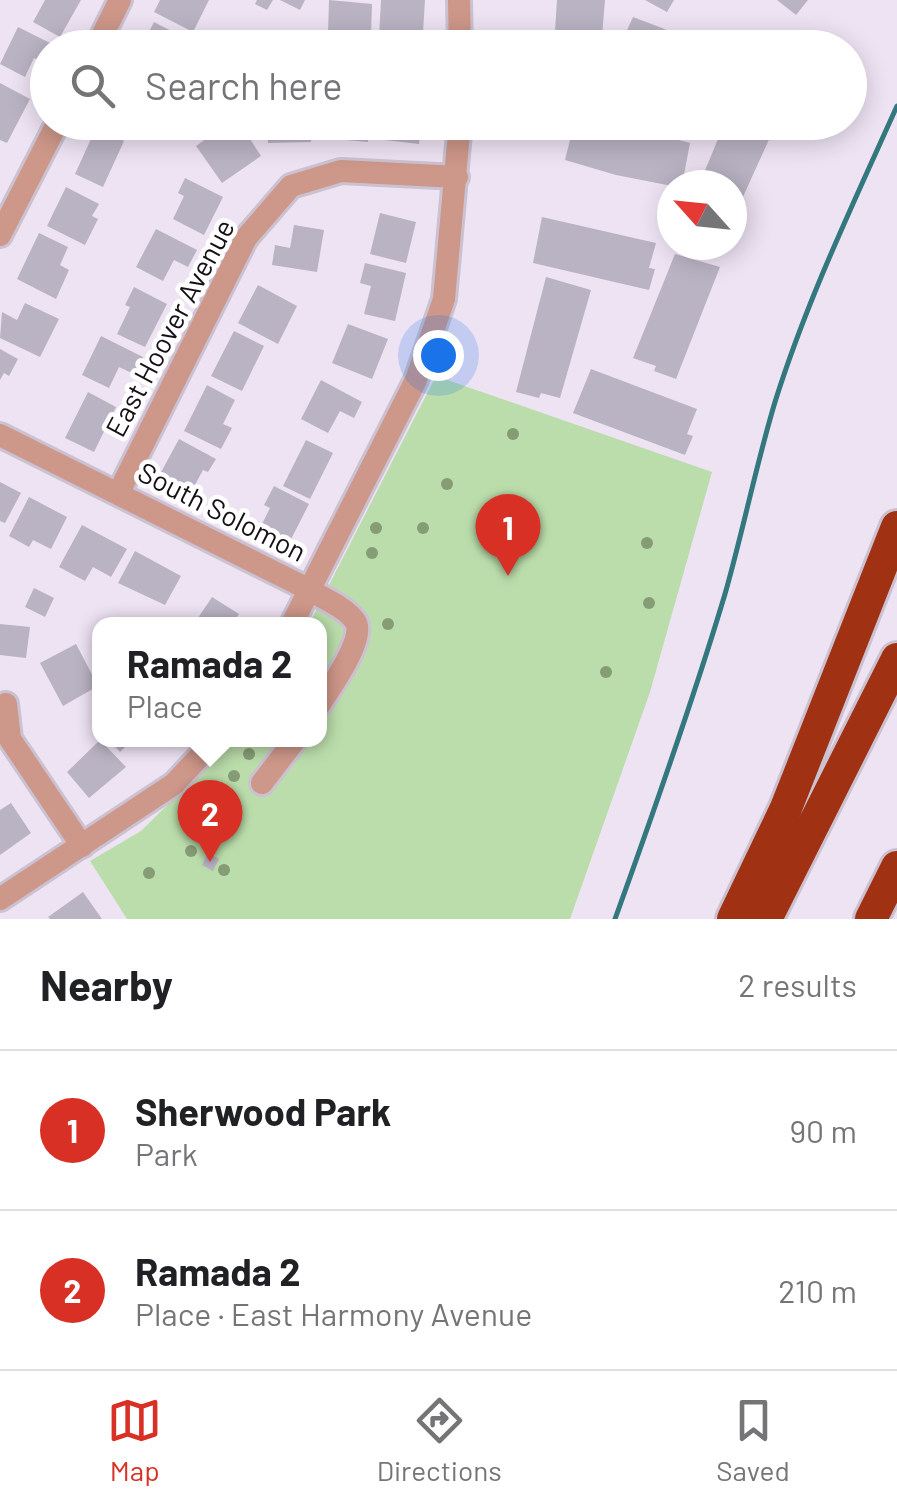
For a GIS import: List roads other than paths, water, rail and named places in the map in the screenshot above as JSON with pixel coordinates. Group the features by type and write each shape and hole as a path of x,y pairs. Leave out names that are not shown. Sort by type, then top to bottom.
{"highway":[{"path":"732,919 786,808 897,528"},
{"path":"766,919 897,659"},
{"path":"871,919 897,867"}],"street":[{"path":"105,30 120,0"},
{"path":"459,0 460,30"},
{"path":"0,235 49,140"},
{"path":"296,617 420,370 444,299 459,140"},
{"name":"East Hoover Avenue","path":"118,494 246,238 291,186 341,171 457,177"},
{"name":"South Solomon","path":"0,435 310,590 354,618 359,628 357,640 327,692"},
{"path":"6,704 10,740 82,846"},
{"path":"0,899 174,784 208,747"},
{"path":"262,783 290,747"}],"waterway":[{"path":"615,919 712,635 768,426 801,326 897,106"}],"place":[{"name":"Sherwood Park","path":"508,576"},
{"name":"Ramada 2","path":"210,862"}]}
